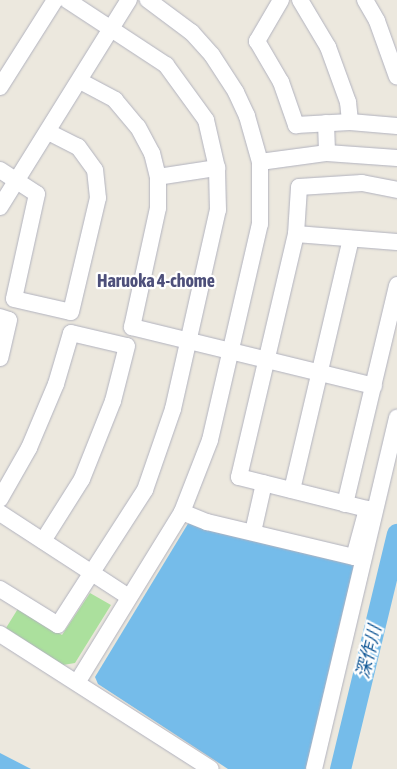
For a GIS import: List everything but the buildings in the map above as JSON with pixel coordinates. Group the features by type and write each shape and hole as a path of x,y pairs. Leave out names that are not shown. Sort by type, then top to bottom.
{"street":[{"path":"0,87 56,0"},
{"path":"0,589 58,626 94,573 145,490 173,409 218,210 217,168 206,120 166,65 113,28 68,0"},
{"path":"0,207 49,132 129,0"},
{"path":"78,681 182,512 210,440 260,224 260,162 248,116 216,61 191,32 148,0"},
{"path":"281,0 257,41 280,82 296,124 350,122 397,126"},
{"path":"300,0 328,47 348,102 350,122"},
{"path":"365,0 377,21 397,77"},
{"path":"80,81 115,100 138,127 152,153 158,177 158,208 132,327 374,386"},
{"path":"326,123 328,153"},
{"path":"0,170 37,194 14,299 71,312 98,198 95,170 78,146 49,132"},
{"path":"260,162 328,153 397,158"},
{"path":"362,183 366,156"},
{"path":"158,177 217,168"},
{"path":"182,512 207,522 354,557 367,509 239,477 268,360 296,234 299,187 362,183 397,190"},
{"path":"296,234 397,242"},
{"path":"292,490 351,239"},
{"path":"345,504 397,285"},
{"path":"0,317 9,320 0,358"},
{"path":"0,499 29,448 56,384 70,333 127,346 113,401 82,479 44,541"},
{"path":"314,769 397,418"},
{"path":"253,532 264,483"},
{"path":"0,513 129,597"},
{"path":"0,634 78,681 212,769"}],"green space":[{"path":"90,593 111,605 75,663 63,665 6,628 19,607 62,635"}],"water":[{"path":"189,522 356,562 307,769 228,769 98,684 95,677"},
{"path":"0,753 31,769 0,769"}],"waterway":[{"name":"深作川","path":"340,769 397,534"}],"district":[{"name":"Haruoka 4-chome","path":"156,281"}]}
